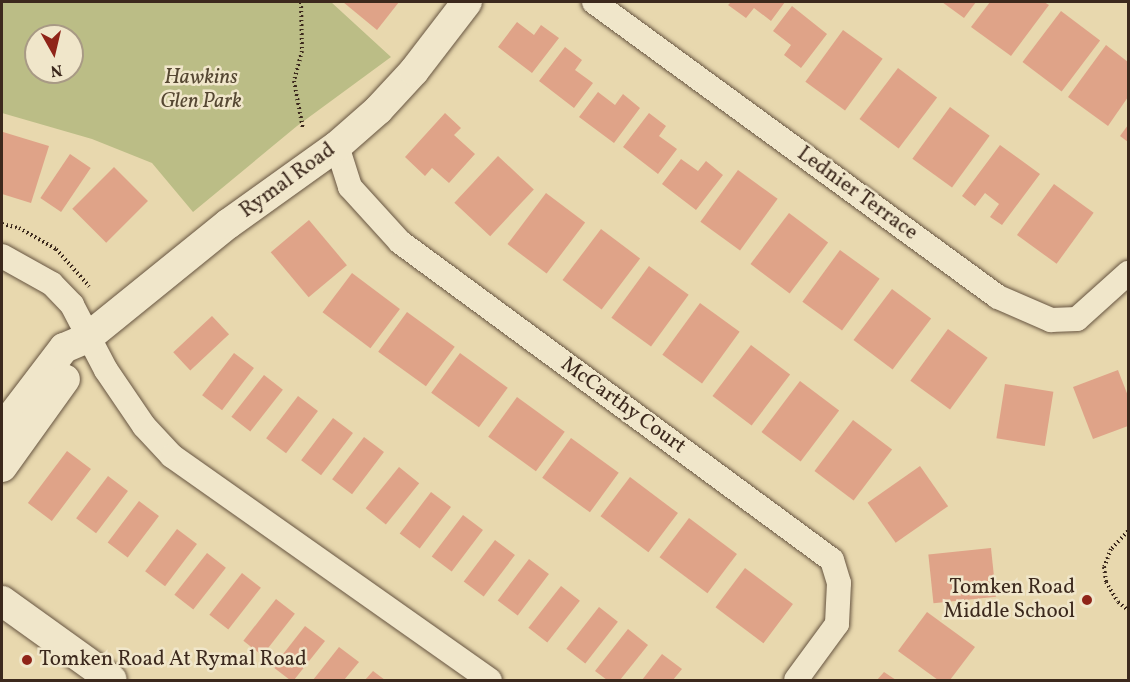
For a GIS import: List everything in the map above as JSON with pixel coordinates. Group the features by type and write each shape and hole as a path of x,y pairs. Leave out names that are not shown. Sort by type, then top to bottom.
{"street":[{"name":"Rymal Road","path":"2,429 64,348 87,338 228,224 337,146 414,71 466,2"},
{"name":"Lednier Terrace","path":"594,2 998,297 1051,320 1077,319 1128,273"},
{"name":"McCarthy Court","path":"337,146 350,187 400,242 832,560 839,584 837,624 796,681"},
{"path":"2,256 52,284 72,305 87,338 144,426 172,456 246,505 490,681"},
{"name":"Rymal Road","path":"2,467 76,364 87,338"},
{"path":"2,601 112,681"}],"path":[{"path":"301,2 302,51 294,81 303,129"},
{"path":"2,224 19,228 56,249 93,291"},
{"path":"1128,531 1111,549 1104,567 1106,582 1118,602 1128,610"}],"green space":[{"name":"Hawkins Glen Park","path":"2,2 331,2 391,57 297,126 193,212 152,163 92,139 2,113"}],"building":[{"path":"343,2 399,2 377,30"},
{"path":"731,2 785,2 771,21 754,8 746,18 728,5"},
{"path":"942,2 976,2 964,18"},
{"path":"990,2 1044,2 1049,5 1011,56 971,27"},
{"path":"792,6 827,34 801,68 784,55 791,45 773,31"},
{"path":"1061,11 1100,40 1062,92 1022,62"},
{"path":"517,22 534,35 541,25 559,38 532,73 498,47"},
{"path":"843,30 883,59 845,111 805,82"},
{"path":"1106,45 1128,62 1128,97 1108,126 1068,97"},
{"path":"565,47 582,60 575,70 593,83 574,108 539,81"},
{"path":"898,68 937,97 899,149 859,119"},
{"path":"598,92 615,105 623,94 640,108 614,143 579,117"},
{"path":"950,107 990,136 952,188 912,159"},
{"path":"445,113 461,128 454,135 475,154 449,183 432,168 425,176 405,157"},
{"path":"649,113 666,126 659,136 677,149 658,174 623,147"},
{"path":"1128,125 1128,142 1120,136"},
{"path":"3,132 49,146 31,203 2,194"},
{"path":"1000,145 1040,174 1002,225 990,217 999,204 985,193 975,206 962,196"},
{"path":"70,154 91,168 61,212 40,198"},
{"path":"498,156 534,189 490,236 454,203"},
{"path":"681,159 698,171 706,161 723,175 696,210 662,184"},
{"path":"114,167 148,201 106,243 72,209"},
{"path":"738,170 778,199 740,251 700,222"},
{"path":"1054,184 1094,213 1057,264 1017,235"},
{"path":"546,193 585,222 547,274 507,244"},
{"path":"789,213 828,242 790,294 750,264"},
{"path":"309,220 347,265 309,297 271,252"},
{"path":"601,229 640,258 602,310 562,280"},
{"path":"840,250 880,279 842,331 802,302"},
{"path":"649,266 689,295 651,347 611,318"},
{"path":"352,273 400,309 370,348 323,312"},
{"path":"892,289 931,318 893,370 853,340"},
{"path":"700,303 740,332 702,384 662,355"},
{"path":"407,312 455,347 426,386 378,352"},
{"path":"212,316 229,334 190,370 173,352"},
{"path":"948,329 988,358 950,410 910,381"},
{"path":"751,345 790,374 752,426 712,396"},
{"path":"234,353 254,368 222,410 202,395"},
{"path":"460,353 508,388 479,427 431,393"},
{"path":"1118,370 1128,396 1128,426 1093,439 1073,387"},
{"path":"264,375 283,390 250,432 231,417"},
{"path":"800,381 839,410 801,462 761,432"},
{"path":"1005,384 1053,392 1045,446 996,438"},
{"path":"298,396 318,411 286,453 266,438"},
{"path":"517,397 565,432 536,471 488,437"},
{"path":"333,418 353,433 321,475 301,460"},
{"path":"853,420 892,449 854,501 814,471"},
{"path":"364,437 384,452 352,494 332,479"},
{"path":"571,438 619,473 590,512 542,478"},
{"path":"67,451 91,469 52,521 28,503"},
{"path":"920,466 948,506 896,543 868,503"},
{"path":"399,467 419,483 386,525 366,508"},
{"path":"108,476 128,491 96,533 76,518"},
{"path":"630,477 678,513 648,552 601,516"},
{"path":"431,492 451,507 420,549 400,534"},
{"path":"139,501 159,516 128,558 108,543"},
{"path":"463,515 483,530 452,572 432,557"},
{"path":"689,518 737,554 707,593 660,557"},
{"path":"177,529 197,544 165,586 145,571"},
{"path":"495,540 515,555 484,597 464,582"},
{"path":"991,548 996,597 933,603 928,555"},
{"path":"207,553 226,568 193,610 174,595"},
{"path":"529,559 549,574 518,616 498,601"},
{"path":"745,568 793,604 763,643 716,607"},
{"path":"242,573 261,588 228,630 209,615"},
{"path":"561,586 580,601 547,643 528,628"},
{"path":"276,599 295,614 262,656 243,641"},
{"path":"599,607 618,622 585,664 566,649"},
{"path":"927,612 975,647 950,680 938,680 898,651"},
{"path":"305,626 325,641 294,680 290,680 273,667"},
{"path":"628,629 648,645 620,680 607,680 595,671"},
{"path":"339,647 359,662 344,680 313,680"},
{"path":"662,654 682,669 673,680 642,680"},
{"path":"373,671 385,680 365,680"},
{"path":"884,672 896,680 877,680"}],"place":[{"name":"Tomken Road Middle School","path":"1087,600"},
{"name":"Tomken Road At Rymal Road","path":"27,660"}]}
